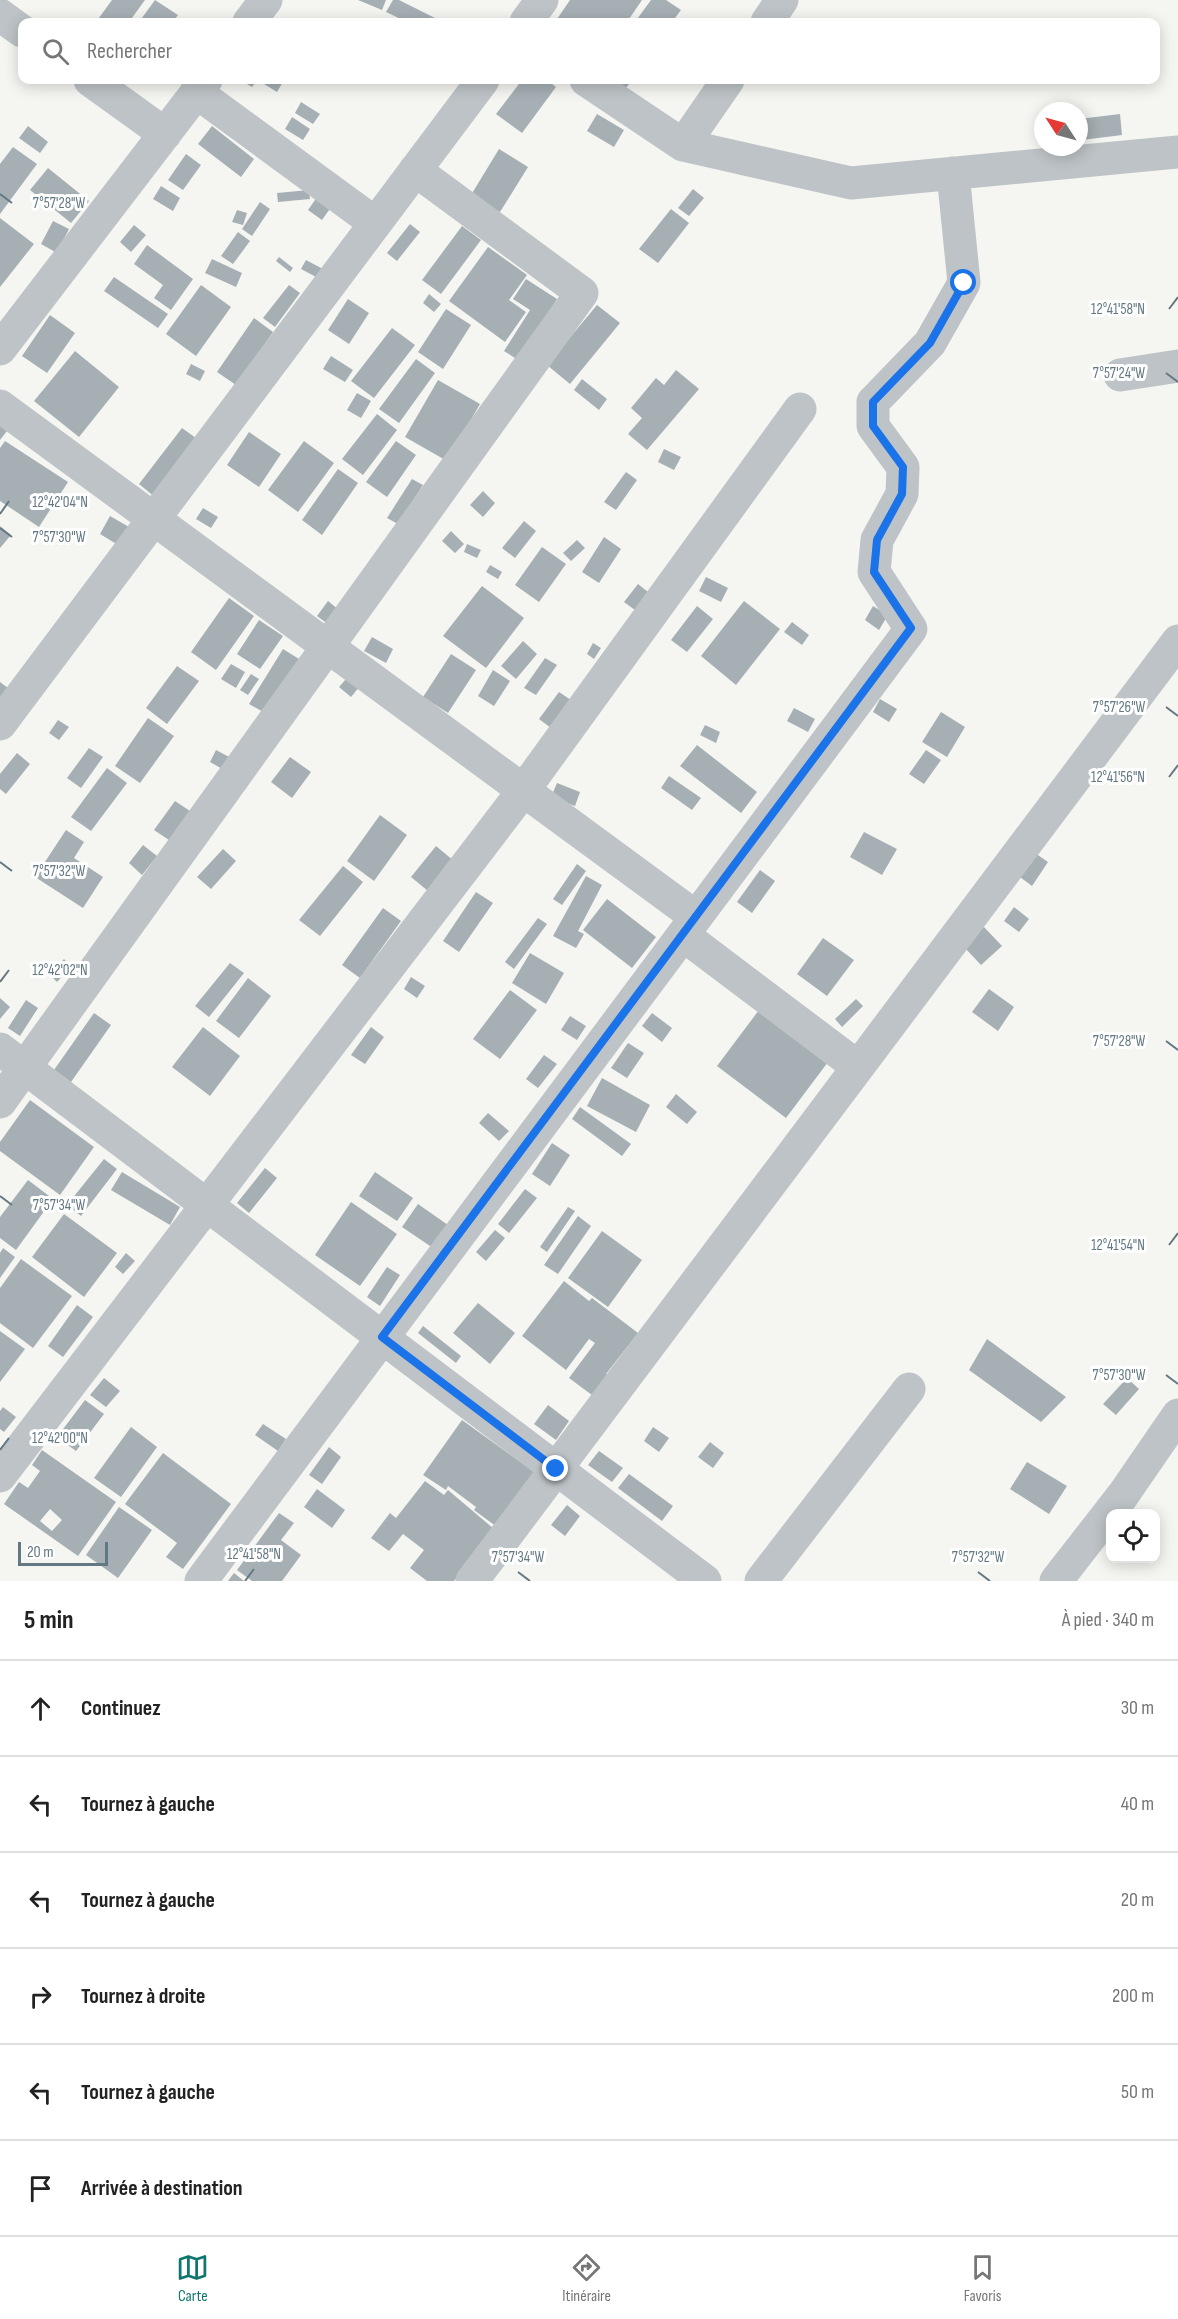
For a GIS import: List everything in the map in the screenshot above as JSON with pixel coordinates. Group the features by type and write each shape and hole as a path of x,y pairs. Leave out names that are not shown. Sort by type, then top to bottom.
{"street":[{"path":"252,18 266,0"},
{"path":"770,18 783,0"},
{"path":"0,15 18,28"},
{"path":"96,84 165,134"},
{"path":"0,723 480,84"},
{"path":"592,84 683,145 851,183 1178,152"},
{"path":"683,145 725,84"},
{"path":"0,350 201,86 375,223"},
{"path":"0,1102 26,1069 582,293 415,170"},
{"path":"201,1581 911,628 874,572 877,540 902,494 903,467 873,426 873,402 930,343 964,283 953,173"},
{"path":"1120,375 1178,366"},
{"path":"0,406 523,790 858,1066"},
{"path":"0,1476 523,790 800,409"},
{"path":"472,1581 1178,641"},
{"path":"0,1049 705,1581"},
{"path":"761,1581 909,1389"},
{"path":"1056,1581 1123,1496 1178,1415"}],"building":[{"path":"112,0 145,0 132,18 99,18"},
{"path":"155,0 178,15 176,18 142,18"},
{"path":"358,0 386,0 382,10"},
{"path":"393,0 399,0 435,18 399,18 386,12"},
{"path":"570,0 642,0 630,18 558,18"},
{"path":"651,0 666,0 681,10 675,18 638,18"},
{"path":"264,84 282,84 277,92"},
{"path":"519,84 552,84 556,87 522,133 496,114"},
{"path":"301,102 320,114 313,124 295,113"},
{"path":"597,114 624,130 614,147 587,131"},
{"path":"1120,114 1122,135 1088,139 1088,118"},
{"path":"292,117 310,129 303,140 285,129"},
{"path":"28,126 48,142 40,153 19,138"},
{"path":"212,126 254,159 241,177 198,144"},
{"path":"13,147 37,164 0,214 0,164"},
{"path":"499,149 528,167 500,212 471,195"},
{"path":"186,154 201,165 183,190 168,180"},
{"path":"48,168 89,201 71,223 30,190"},
{"path":"161,186 180,198 173,211 153,199"},
{"path":"693,189 704,198 689,216 678,208"},
{"path":"309,190 310,199 278,202 277,193"},
{"path":"320,193 334,203 322,220 308,210"},
{"path":"260,202 270,209 252,236 242,229"},
{"path":"671,209 689,223 658,263 639,249"},
{"path":"237,210 247,213 243,225 232,222"},
{"path":"0,218 34,244 0,287"},
{"path":"53,221 69,229 57,253 41,244"},
{"path":"410,224 420,232 397,261 387,253"},
{"path":"134,225 146,235 131,252 120,242"},
{"path":"462,226 481,240 441,294 422,280"},
{"path":"238,232 250,241 233,264 221,256"},
{"path":"147,245 193,279 171,310 154,298 163,285 134,264"},
{"path":"488,247 527,275 509,300 526,312 505,342 449,301"},
{"path":"279,257 293,268 290,272 276,261"},
{"path":"212,259 242,273 236,287 205,273"},
{"path":"306,260 323,269 318,278 301,269"},
{"path":"114,277 168,314 158,328 104,291"},
{"path":"526,279 557,299 518,360 504,351 530,310 513,299"},
{"path":"201,285 231,307 196,356 166,334"},
{"path":"289,285 300,293 275,327 263,318"},
{"path":"429,294 441,304 434,312 423,303"},
{"path":"348,299 369,313 349,344 328,330"},
{"path":"597,305 620,323 570,384 547,365"},
{"path":"446,309 471,325 443,369 418,352"},
{"path":"50,315 75,333 47,373 22,356"},
{"path":"254,318 273,332 236,385 217,372"},
{"path":"392,328 415,345 374,398 351,381"},
{"path":"75,351 119,387 79,437 34,401"},
{"path":"331,356 353,370 345,382 323,369"},
{"path":"416,359 435,373 399,423 379,409"},
{"path":"191,364 205,371 200,381 186,374"},
{"path":"676,370 699,389 647,450 628,434 642,418 631,408 656,378 664,385"},
{"path":"582,379 607,399 599,410 574,390"},
{"path":"438,380 480,404 447,461 405,437"},
{"path":"357,393 371,401 361,418 347,410"},
{"path":"377,414 397,430 363,475 342,459"},
{"path":"0,425 7,431 0,440"},
{"path":"182,428 200,441 156,498 139,484"},
{"path":"249,432 281,454 259,487 227,465"},
{"path":"5,441 68,482 39,527 0,501 0,448"},
{"path":"304,441 334,463 298,512 268,490"},
{"path":"396,441 416,455 387,497 366,482"},
{"path":"664,449 681,457 674,470 658,462"},
{"path":"338,469 358,483 322,535 302,520"},
{"path":"626,472 637,480 616,510 604,502"},
{"path":"412,479 423,485 398,524 387,518"},
{"path":"483,491 495,503 483,517 470,505"},
{"path":"203,508 218,517 211,528 196,519"},
{"path":"110,516 129,527 118,545 100,534"},
{"path":"524,521 536,531 515,558 502,548"},
{"path":"0,526 11,535 0,548"},
{"path":"451,531 464,544 455,553 442,541"},
{"path":"604,537 621,549 599,583 582,572"},
{"path":"577,540 585,548 571,561 563,553"},
{"path":"467,544 481,550 477,558 464,552"},
{"path":"542,547 566,564 539,602 515,585"},
{"path":"490,565 502,572 498,579 486,572"},
{"path":"706,577 728,588 721,602 699,591"},
{"path":"638,584 648,592 635,610 624,602"},
{"path":"482,586 524,618 486,668 443,636"},
{"path":"229,598 254,616 216,670 191,652"},
{"path":"328,601 339,610 328,624 317,616"},
{"path":"744,601 780,629 736,685 701,656"},
{"path":"697,606 713,619 687,652 671,640"},
{"path":"873,606 888,615 879,630 865,620"},
{"path":"259,620 283,636 260,669 237,654"},
{"path":"792,622 809,635 802,645 784,632"},
{"path":"372,637 393,649 386,663 364,651"},
{"path":"523,641 537,654 516,679 501,666"},
{"path":"593,643 601,648 594,659 587,654"},
{"path":"283,649 299,659 265,713 249,704"},
{"path":"451,654 476,670 448,713 423,697"},
{"path":"545,658 557,665 536,695 524,688"},
{"path":"231,664 245,672 236,688 221,679"},
{"path":"177,666 199,681 167,724 146,708"},
{"path":"354,670 365,680 351,697 339,687"},
{"path":"493,670 510,681 494,706 478,696"},
{"path":"251,674 259,679 248,695 240,690"},
{"path":"0,682 8,688 0,698"},
{"path":"559,692 571,700 551,728 539,719"},
{"path":"880,699 897,709 889,722 873,712"},
{"path":"794,708 815,719 808,732 787,721"},
{"path":"941,712 965,727 947,757 922,742"},
{"path":"148,718 174,736 140,783 115,766"},
{"path":"58,720 69,727 59,740 49,733"},
{"path":"705,725 720,732 716,743 700,735"},
{"path":"697,745 757,792 741,813 680,766"},
{"path":"89,748 103,757 81,788 67,778"},
{"path":"216,750 231,758 224,770 210,762"},
{"path":"926,750 941,760 924,784 909,774"},
{"path":"17,753 30,764 6,794 0,789 0,774"},
{"path":"290,757 311,772 292,798 271,782"},
{"path":"107,768 127,783 91,831 71,817"},
{"path":"669,776 701,798 692,810 661,788"},
{"path":"557,783 580,792 575,806 551,797"},
{"path":"175,801 190,811 169,840 154,830"},
{"path":"380,815 407,835 374,881 347,861"},
{"path":"66,830 84,842 74,858 103,877 83,908 35,877"},
{"path":"864,832 897,849 882,875 850,857"},
{"path":"143,845 157,856 142,875 129,863"},
{"path":"436,846 454,861 428,891 411,877"},
{"path":"223,849 236,861 211,889 197,877"},
{"path":"1035,853 1048,862 1032,886 1020,877"},
{"path":"577,864 586,871 562,905 553,899"},
{"path":"343,866 363,882 320,936 299,920"},
{"path":"760,870 775,881 752,913 737,902"},
{"path":"586,876 602,885 578,931 584,934 576,948 553,936"},
{"path":"476,892 493,903 459,952 443,941"},
{"path":"607,899 656,937 632,968 583,930"},
{"path":"1014,907 1029,919 1019,932 1004,921"},
{"path":"383,908 401,921 360,978 342,965"},
{"path":"538,918 547,924 514,969 505,962"},
{"path":"984,927 1002,946 981,965 964,947"},
{"path":"823,938 854,960 827,996 797,974"},
{"path":"530,953 564,973 546,1004 512,983"},
{"path":"64,959 71,967 57,982 49,974"},
{"path":"230,963 244,973 209,1017 195,1006"},
{"path":"411,977 425,986 417,998 404,989"},
{"path":"248,978 271,996 239,1038 216,1021"},
{"path":"989,989 1014,1007 998,1031 972,1012"},
{"path":"510,990 537,1010 500,1059 473,1039"},
{"path":"0,998 10,1007 0,1019"},
{"path":"856,999 863,1006 842,1027 835,1019"},
{"path":"26,1000 38,1008 20,1036 8,1028"},
{"path":"759,1010 828,1062 786,1118 717,1066"},
{"path":"94,1013 111,1025 71,1082 54,1070"},
{"path":"652,1013 672,1028 662,1042 642,1026"},
{"path":"570,1016 586,1026 577,1040 561,1030"},
{"path":"203,1027 240,1056 210,1096 172,1067"},
{"path":"371,1027 384,1037 365,1064 351,1055"},
{"path":"628,1043 644,1053 627,1078 611,1068"},
{"path":"544,1055 557,1064 538,1088 526,1079"},
{"path":"602,1078 650,1105 636,1132 587,1106"},
{"path":"676,1094 697,1112 687,1124 666,1107"},
{"path":"30,1100 94,1147 60,1195 0,1151 0,1142"},
{"path":"580,1107 631,1144 622,1156 572,1119"},
{"path":"488,1113 509,1131 499,1141 479,1123"},
{"path":"552,1143 570,1155 550,1186 532,1174"},
{"path":"104,1159 117,1169 81,1216 67,1205"},
{"path":"265,1168 277,1178 249,1213 237,1203"},
{"path":"122,1172 180,1207 170,1225 111,1190"},
{"path":"375,1172 413,1198 397,1221 359,1196"},
{"path":"28,1180 53,1199 16,1250 0,1238 0,1217"},
{"path":"525,1189 537,1198 509,1233 498,1224"},
{"path":"351,1202 397,1234 360,1286 315,1255"},
{"path":"418,1204 448,1225 433,1248 402,1227"},
{"path":"568,1207 575,1211 547,1252 540,1247"},
{"path":"64,1214 117,1253 84,1297 32,1257"},
{"path":"578,1216 591,1226 558,1274 544,1265"},
{"path":"495,1230 505,1238 486,1261 476,1252"},
{"path":"602,1231 642,1260 608,1307 568,1278"},
{"path":"3,1248 15,1257 0,1278 0,1253"},
{"path":"126,1253 135,1261 123,1274 115,1267"},
{"path":"21,1259 72,1296 33,1348 0,1323 0,1288"},
{"path":"387,1267 400,1275 380,1306 367,1297"},
{"path":"564,1281 589,1301 592,1298 638,1333 606,1374 611,1378 596,1398 569,1378 595,1343 589,1339 566,1370 522,1336"},
{"path":"478,1303 515,1333 490,1364 453,1333"},
{"path":"77,1305 93,1317 63,1357 48,1346"},
{"path":"423,1326 461,1356 456,1363 418,1333"},
{"path":"0,1331 25,1349 0,1382"},
{"path":"987,1339 1066,1397 1041,1422 969,1370"},
{"path":"104,1378 120,1391 106,1407 90,1395"},
{"path":"1127,1378 1139,1389 1116,1415 1103,1404"},
{"path":"85,1400 104,1414 76,1451 57,1437"},
{"path":"548,1405 569,1421 556,1440 534,1424"},
{"path":"3,1407 16,1417 4,1432 0,1429 0,1411"},
{"path":"462,1420 536,1473 497,1527 474,1510 476,1507 448,1486 446,1490 423,1475"},
{"path":"263,1424 286,1439 278,1451 255,1435"},
{"path":"131,1427 157,1447 121,1497 94,1478"},
{"path":"653,1427 669,1438 659,1452 644,1441"},
{"path":"710,1442 724,1453 713,1468 698,1457"},
{"path":"329,1447 341,1457 322,1484 309,1475"},
{"path":"42,1450 116,1502 78,1556 4,1504 19,1482 28,1488 40,1471 32,1465","holes":["50,1509 62,1520 52,1531 40,1521"]},
{"path":"599,1451 623,1468 612,1482 588,1465"},
{"path":"163,1453 231,1504 183,1569 166,1557 177,1543 125,1504"},
{"path":"1027,1462 1067,1486 1049,1514 1010,1489"},
{"path":"629,1474 673,1506 662,1521 618,1488"},
{"path":"425,1481 444,1495 448,1490 494,1529 454,1581 427,1581 410,1568 424,1550 403,1534 389,1551 371,1538 390,1513 396,1518"},
{"path":"317,1489 345,1510 332,1528 304,1507"},
{"path":"567,1505 580,1516 565,1536 551,1525"},
{"path":"119,1507 152,1530 118,1578 86,1555"},
{"path":"279,1513 294,1523 281,1540 301,1555 282,1581 252,1581 237,1570"},
{"path":"234,1573 244,1581 228,1581"}],"route":[{"path":"556,1469 382,1337 911,628 874,572 877,540 902,494 903,467 873,426 873,402 930,343 964,283"}]}
